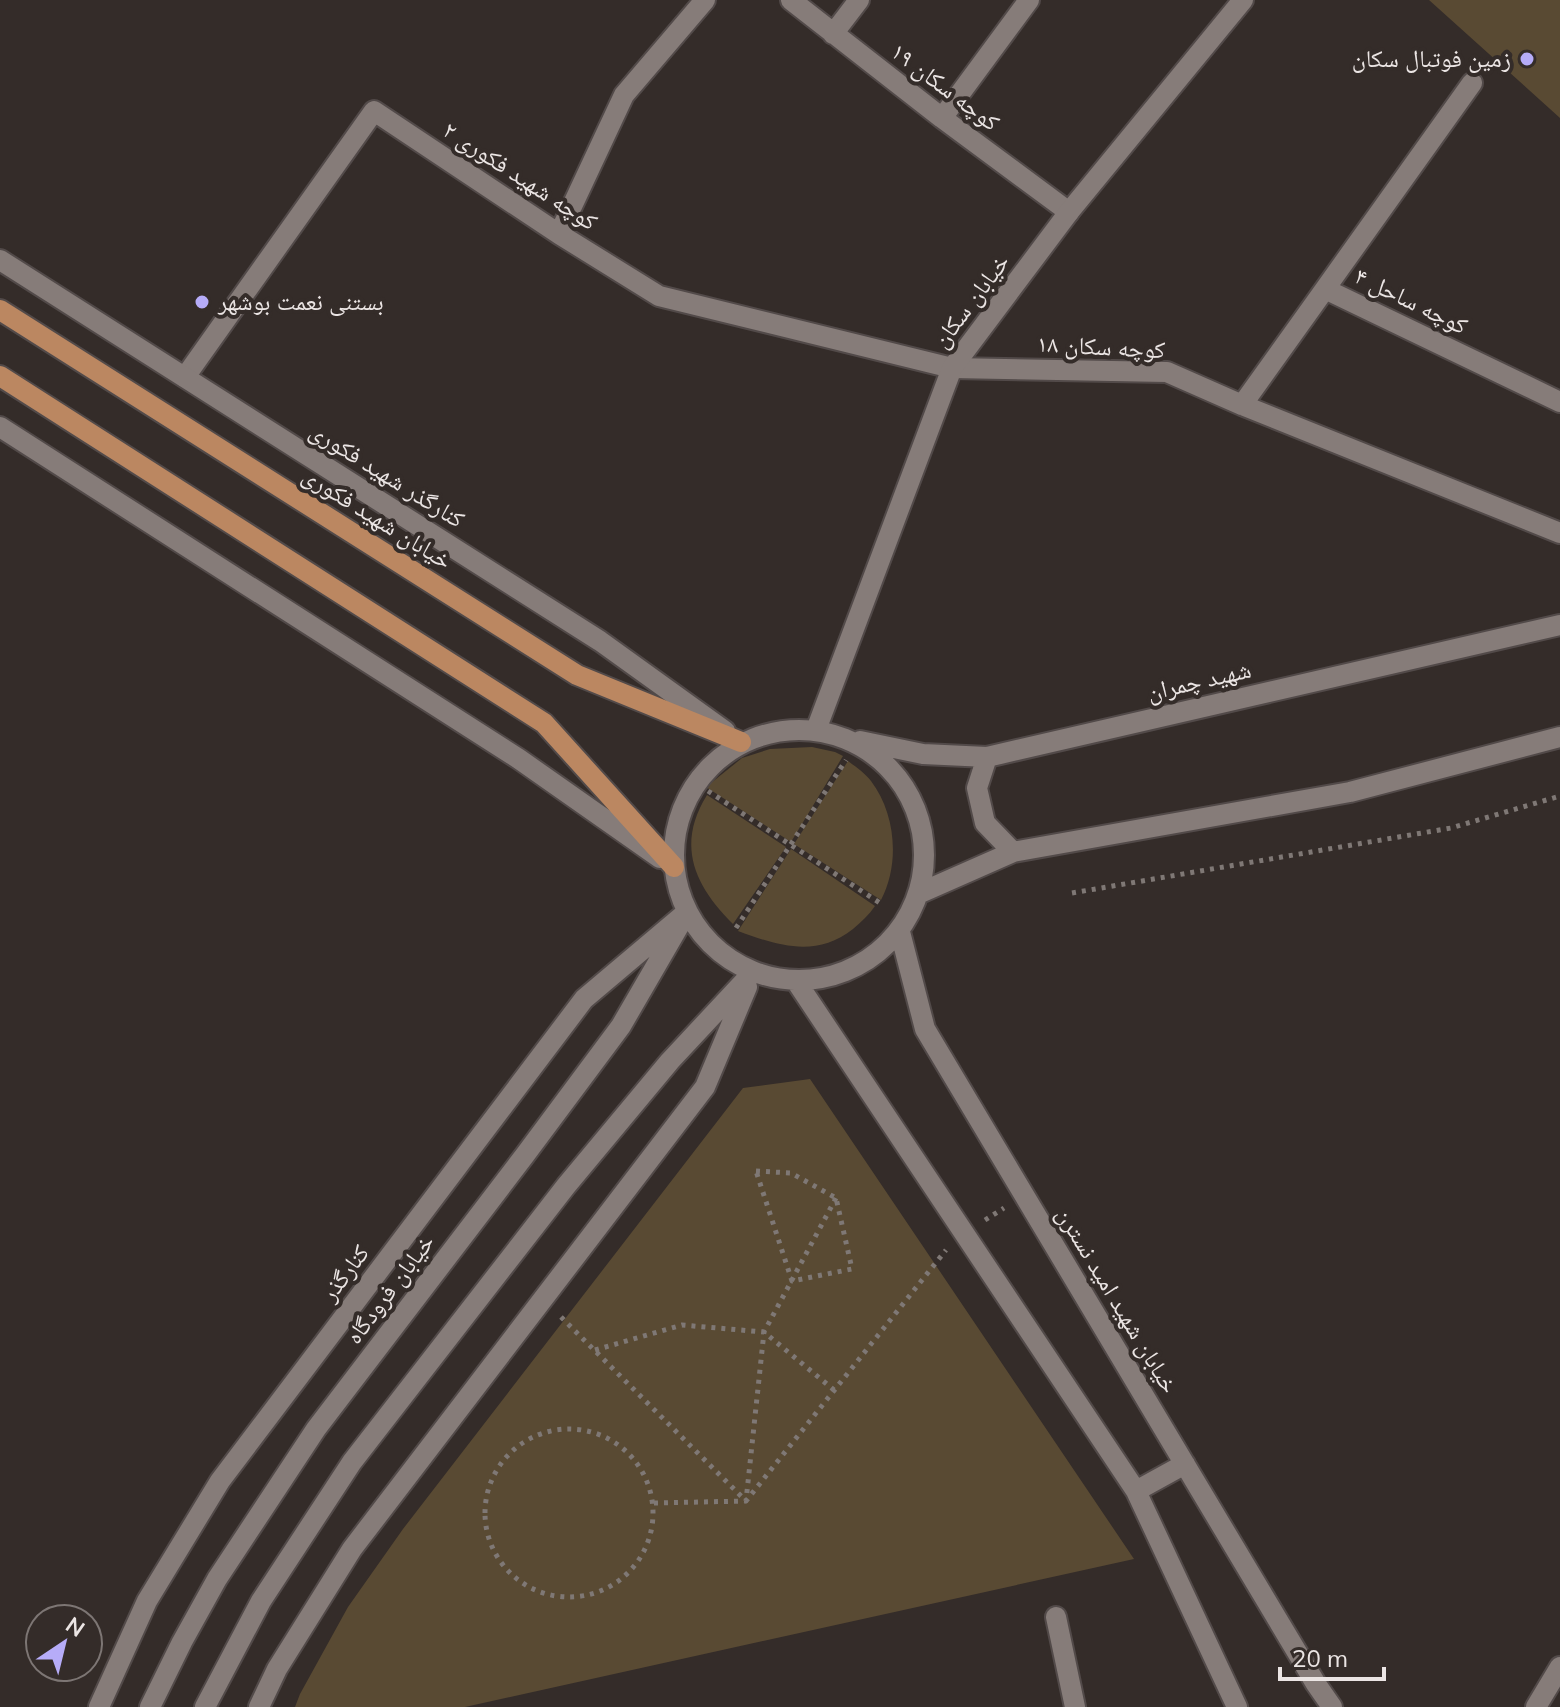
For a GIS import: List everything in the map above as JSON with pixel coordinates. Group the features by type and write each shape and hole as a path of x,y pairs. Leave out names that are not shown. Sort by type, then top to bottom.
{"main road":[{"name":"خیابان شهید فکوری","path":"0,310 577,675 741,742"},
{"path":"0,376 544,723 674,867"}],"street":[{"path":"559,234 624,95 705,0"},
{"name":"کوچه سکان ۱۹","path":"791,0 1069,212"},
{"path":"833,34 859,0"},
{"path":"942,118 1029,0"},
{"name":"خیابان سکان","path":"816,730 952,368 1069,212 1243,0"},
{"path":"1325,289 1472,83"},
{"name":"کوچه شهید فکوری ۲","path":"185,377 374,111 559,234 659,296 952,368"},
{"name":"کنارگذر شهید فکوری","path":"0,260 600,641 741,742"},
{"name":"کوچه ساحل ۴","path":"1242,405 1325,289 1560,402"},
{"name":"کوچه سکان ۱۸","path":"952,368 1167,372 1560,533"},
{"path":"0,427 519,759 674,867"},
{"name":"شهید چمران","path":"847,749 987,757 1560,625"},
{"path":"816,730 847,749 887,765 914,802 925,847 920,893 900,932 861,965 833,977 796,981 753,972 714,948 687,912 674,867 676,830 688,794 711,765 741,742 778,731 816,730"},
{"path":"920,893 1013,852 1350,792 1560,737"},
{"path":"987,757 977,788 985,823 1013,852"},
{"name":"کنارگذر","path":"99,1707 147,1601 220,1481 584,999 687,912"},
{"name":"خیابان فرودگاه","path":"150,1707 217,1579 307,1441 621,1026 687,912"},
{"name":"خیابان شهید امید نسترن","path":"900,932 925,1029 1332,1707"},
{"path":"259,1707 277,1669 352,1549 705,1087 753,972"},
{"path":"205,1707 261,1601 352,1462 566,1186 670,1061 753,972"},
{"path":"796,981 1136,1491 1237,1707"},
{"path":"1136,1491 1185,1464"},
{"path":"1056,1617 1075,1707"},
{"path":"1536,1707 1560,1667"}],"path":[{"path":"736,928 791,846 847,749"},
{"path":"708,791 880,903"},
{"path":"1072,893 1451,828 1560,796"},
{"path":"756,1171 791,1173 836,1198 852,1269 792,1281 756,1171"},
{"path":"746,1501 941,1254 1023,1194"},
{"path":"746,1501 764,1332 836,1198"},
{"path":"543,1299 746,1501"},
{"path":"594,1350 682,1325 764,1332 834,1390"},
{"path":"558,1429 602,1435 637,1462 654,1503 648,1547 621,1582 581,1598 537,1592 501,1565 484,1524 490,1480 517,1445 558,1429"},
{"path":"654,1503 746,1501"}],"shaded area":[{"name":"زمین فوتبال سکان","path":"1429,0 1560,0 1560,118"},
{"path":"812,747 843,756 791,842 706,787 742,758 770,749"},
{"path":"848,761 871,781 886,808 890,824 893,855 881,900 794,844"},
{"path":"707,795 786,847 733,924 708,894 694,864 692,831"},
{"path":"791,849 875,906 853,929 825,944 783,945 738,931"},
{"path":"810,1079 1134,1559 465,1707 295,1707 348,1607 403,1529 743,1088"}],"place":[{"name":"زمین فوتبال سکان","path":"1527,59"},
{"name":"بستنی نعمت بوشهر","path":"202,302"}]}
